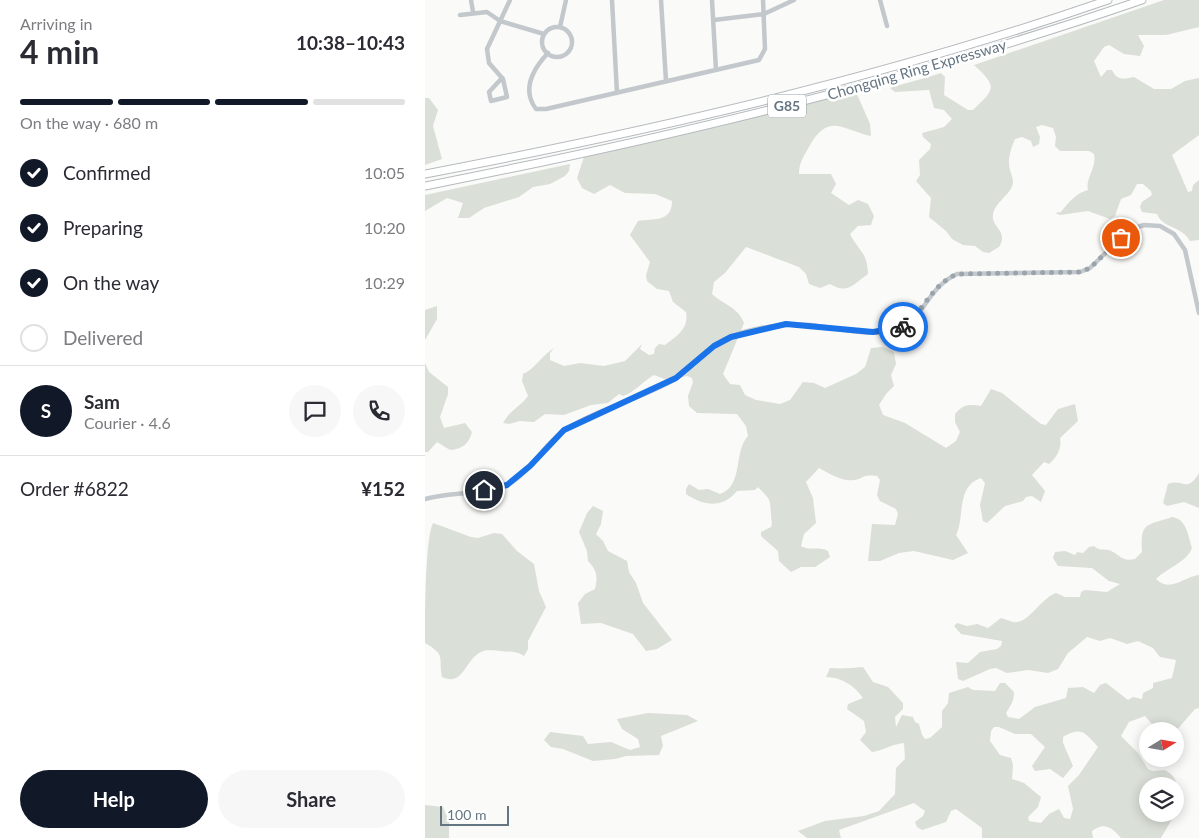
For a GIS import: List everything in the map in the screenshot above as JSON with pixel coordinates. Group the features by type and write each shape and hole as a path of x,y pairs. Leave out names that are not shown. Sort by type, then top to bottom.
{"highway":[{"name":"Chongqing Ring Expressway","path":"425,174 543,152 751,104 917,59 1108,0"},
{"name":"Chongqing Ring Expressway","path":"425,186 629,144 835,94 1013,42 1142,0"}],"street":[{"path":"473,12 471,1 478,0"},
{"path":"501,78 489,92 491,100 507,97 501,78 489,63 487,49 510,0"},
{"path":"560,27 566,0"},
{"path":"612,0 617,93"},
{"path":"661,0 666,81"},
{"path":"712,0 717,70"},
{"path":"548,53 535,68 530,82 529,95 536,109 546,109 759,60 763,57 763,0"},
{"path":"713,20 763,14 794,0"},
{"path":"880,0 887,26"},
{"path":"460,15 487,12 500,21 545,34"},
{"path":"560,27 571,37 570,49 560,56 548,53 543,47 545,34 548,30 560,27"},
{"path":"425,499 438,495 507,485 530,466 564,430 676,378 714,346 731,337 786,324 873,332 902,328 913,320 935,288 945,279 957,274 1080,272 1090,268 1129,230 1143,225 1160,226 1174,234 1185,250 1199,313"}],"shaded area":[{"path":"1164,0 1199,0 1199,27 1166,35 1138,35 1144,46 1140,56 1124,54 1109,45 1104,47 1094,61 1101,77 1107,70 1112,70 1119,78 1134,77 1154,89 1171,89 1185,81 1199,78 1199,135 1172,155 1188,192 1192,191 1193,185 1199,180 1199,240 1190,241 1182,232 1163,222 1157,214 1142,212 1140,207 1142,202 1152,195 1151,191 1143,184 1137,184 1131,195 1121,199 1115,216 1110,219 1088,211 1060,215 1055,213 1061,212 1076,196 1088,190 1088,181 1094,164 1094,154 1089,151 1060,151 1055,146 1056,137 1053,128 1042,125 1036,127 1040,137 1039,144 1033,147 1031,141 1022,137 1015,139 1012,146 1009,162 1013,180 1012,187 996,206 993,215 993,219 1002,237 999,247 989,253 983,252 975,246 963,245 952,239 946,231 929,217 931,198 916,181 920,175 919,160 930,149 931,144 923,137 922,133 944,127 952,119 944,110 934,108 929,90 895,92 890,88 941,73 945,77 944,95 968,110 973,110 986,97 991,88 987,78 974,65"},
{"path":"856,92 870,124 871,136 837,126 830,126 824,129 810,145 800,166 799,174 831,174 836,184 831,193 849,205 858,200 868,204 874,216 871,225 858,226 850,234 864,256 868,274 850,287 841,288 830,284 820,288 809,284 806,274 799,267 746,247 725,273 714,282 712,294 738,313 744,323 723,374 730,384 740,385 745,395 756,400 780,404 790,400 803,382 814,383 825,388 856,374 865,367 871,348 883,347 894,352 896,364 891,375 894,386 879,405 883,415 905,423 946,448 956,441 960,432 955,422 955,414 961,408 967,406 981,406 991,389 1002,393 1041,424 1046,425 1058,409 1075,404 1078,421 1060,438 1060,449 1049,464 1044,462 1032,475 1045,491 1041,502 1032,496 1026,497 1023,501 1005,506 987,523 983,521 980,505 985,483 981,478 973,482 964,495 959,528 956,535 968,553 953,560 914,551 899,553 880,561 868,561 872,524 895,525 898,514 896,509 880,501 877,495 880,480 877,476 845,480 819,468 806,482 813,498 816,523 804,534 801,546 828,551 830,557 815,567 801,567 791,572 779,561 778,551 761,536 761,532 771,527 772,522 769,499 758,487 755,490 737,491 725,501 713,504 699,501 686,494 689,484 699,490 708,489 720,494 727,490 732,484 743,443 748,436 746,426 737,414 697,413 689,406 688,396 693,382 692,378 687,376 670,381 654,375 631,392 623,396 619,394 608,403 591,405 564,415 545,414 534,422 503,423 528,396 522,381 523,374 554,348 550,353 550,360 564,366 580,363 604,366 625,361 642,344 640,349 649,355 654,354 655,348 659,344 665,345 674,338 681,332 686,323 686,312 673,302 669,291 657,289 647,281 646,275 650,262 630,235 638,221 661,218 669,213 672,201 655,194 625,193 610,185 594,194 582,188 577,178 584,157"},
{"path":"425,98 429,98 438,110 433,126 442,159 425,165"},
{"path":"570,164 569,171 565,176 550,184 533,187 519,197 484,208 469,218 458,218 463,203 447,198 425,211 425,195"},
{"path":"437,306 437,319 425,340 425,310"},
{"path":"425,363 429,372 448,387 448,394 440,417 444,428 465,423 472,432 467,443 458,448 450,450 437,442 428,452 425,452"},
{"path":"1199,473 1199,508 1184,502 1167,506 1163,503 1168,484 1191,483"},
{"path":"593,506 603,511 601,524 596,534 603,541 608,551 627,561 629,572 636,583 643,603 672,640 657,649 646,651 633,634 601,623 581,624 578,603 585,594 595,589 596,577 593,567 588,561 587,551 579,532 587,513"},
{"path":"1172,517 1177,518 1186,529 1192,548 1186,557 1156,579 1167,585 1199,575 1199,708 1195,709 1184,722 1150,722 1145,716 1129,722 1121,736 1139,755 1139,768 1147,768 1153,771 1165,770 1173,777 1139,777 1139,822 1170,822 1161,838 1121,838 1108,827 1100,826 1092,831 1093,838 982,838 982,828 956,809 951,811 946,822 922,830 917,827 915,822 923,816 925,811 914,803 839,830 841,838 807,838 798,831 825,821 864,816 879,811 895,794 896,768 905,759 904,743 872,752 860,740 866,732 864,721 847,709 848,704 863,698 847,683 832,677 826,677 830,668 863,667 873,682 888,687 903,703 903,709 895,717 896,727 902,715 913,717 915,722 919,724 925,739 930,738 942,727 942,711 948,703 949,693 968,687 973,690 995,691 1000,683 1005,683 1014,692 1013,700 1006,713 1008,717 1019,719 1035,707 1066,698 1068,688 1083,687 1094,693 1100,685 1106,683 1128,700 1133,697 1142,699 1143,693 1153,688 1153,683 1172,678 1176,660 1160,657 1153,648 1138,641 1127,644 1110,638 1100,641 1087,637 1068,653 1058,669 1048,673 1028,670 1007,673 996,668 963,681 958,679 956,662 968,663 980,652 997,649 1001,646 1002,641 961,634 954,626 957,623 967,626 977,624 988,628 1001,618 1019,622 1056,593 1065,597 1080,597 1081,592 1085,590 1107,592 1120,584 1109,581 1092,568 1058,566 1053,558 1055,552 1065,551 1075,555 1077,552 1083,553 1089,547 1094,546 1099,549 1109,550 1123,559 1135,559 1142,552 1142,535 1144,530 1151,524","holes":["994,727 999,727 1015,734 1031,734 1045,747 1032,766 1035,771 1050,769 1063,778 1073,766 1063,743 1063,737 1075,732 1083,733 1098,747 1079,775 1068,786 1073,809 1070,819 1064,818 1059,809 1049,814 1041,823 1029,821 1028,817 1038,807 1041,797 1024,783 1012,779 1013,765 1011,758 1000,755 990,741 991,731"]},
{"path":"433,523 471,537 478,538 494,533 502,534 517,551 534,564 539,591 546,607 528,641 528,649 524,656 513,652 483,651 471,660 460,675 449,679 442,677 439,654 425,643 428,545"},
{"path":"648,713 687,715 698,721 661,736 663,746 659,755 626,756 593,761 563,749 551,747 544,740 550,732 583,736 588,744 611,742 630,750 640,747 638,739 622,729 617,719"},
{"path":"425,805 443,807 449,821 449,838 425,838"}],"way so far":[{"path":"903,327 913,320 935,288 945,279 957,274 971,272 1063,274 1080,272 1090,268 1121,238"}],"route":[{"path":"484,490 507,485 530,466 564,430 655,390 694,365 714,346 731,337 753,330 786,324 873,332 903,327"}]}
